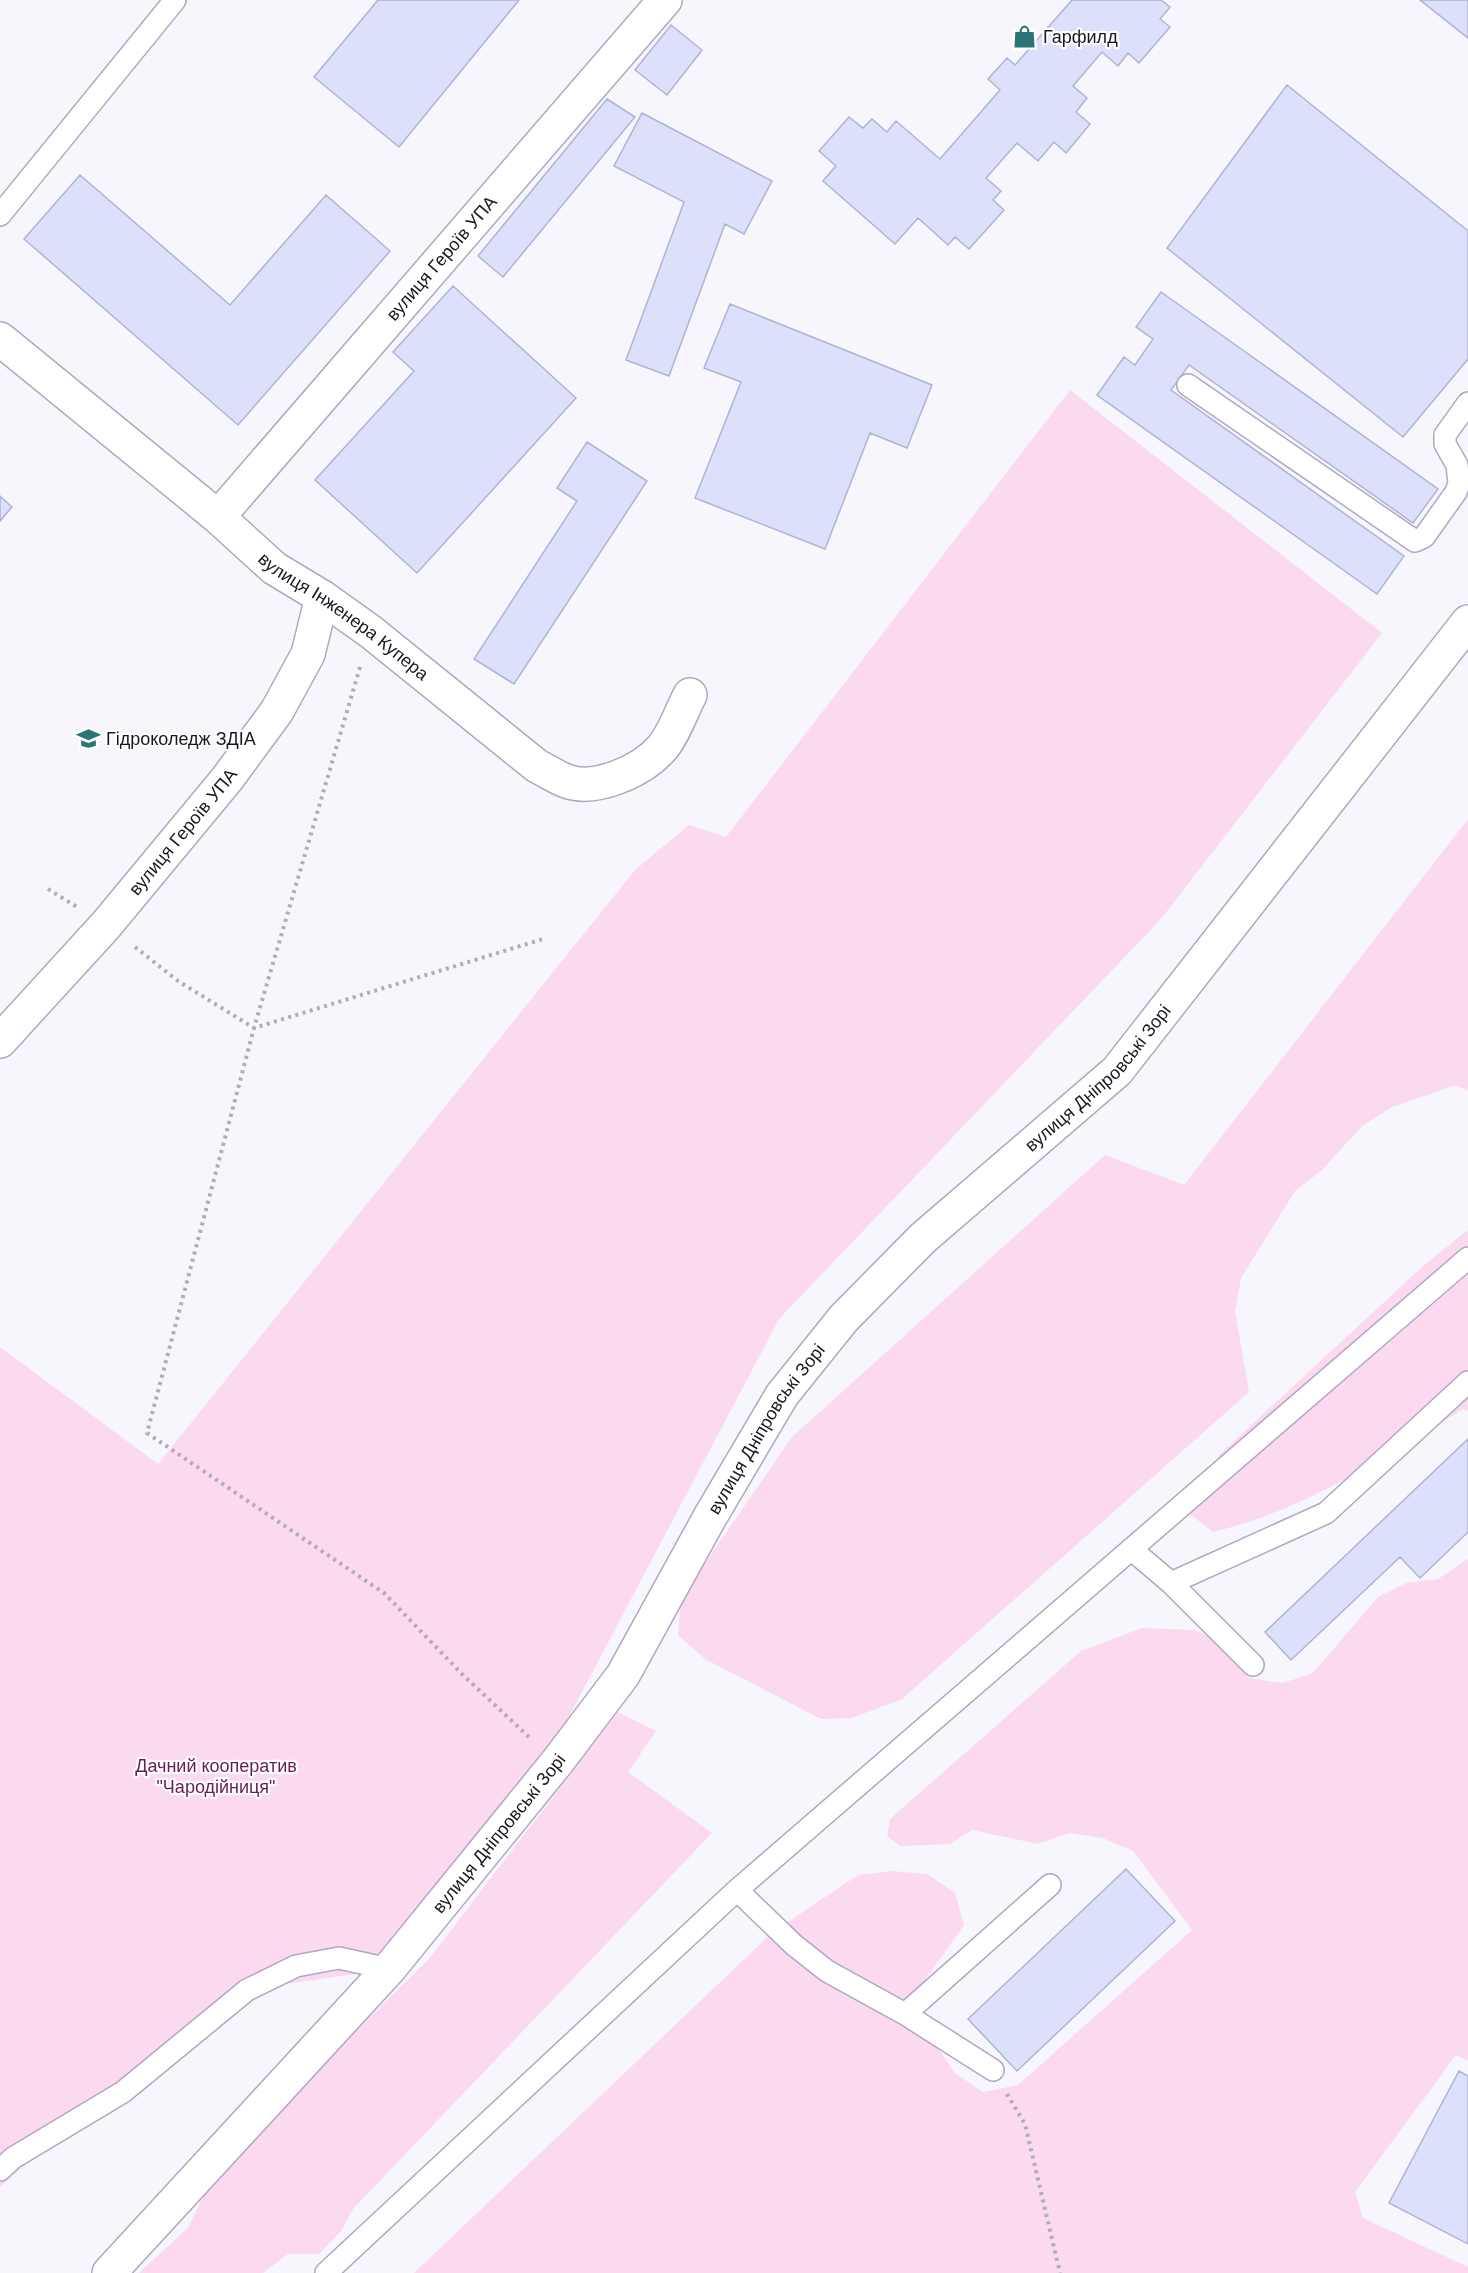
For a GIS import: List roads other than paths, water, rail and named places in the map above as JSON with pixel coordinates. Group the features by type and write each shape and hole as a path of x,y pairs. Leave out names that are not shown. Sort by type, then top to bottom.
{"street":[{"name":"вулиця Героїв УПА","path":"218,517 665,0"},
{"name":"вулиця Інженера Купера","path":"0,339 218,517 274,568 322,597 371,632 537,766 567,782 597,782 626,776 646,764 663,747 690,695"},
{"name":"вулиця Героїв УПА","path":"0,1041 106,925 227,779 277,711 308,654 322,597"},
{"name":"вулиця Дніпровські Зорі","path":"109,2273 389,1969 558,1761 623,1675 710,1517 782,1395 844,1318 923,1238 1117,1071 1468,622"}],"lane":[{"path":"0,215 175,0"},
{"path":"1188,385 1415,541 1424,537 1456,492 1459,483 1457,465 1445,444 1445,435 1468,403"},
{"path":"326,2273 737,1890 1468,1258"},
{"path":"1171,1583 1326,1513 1468,1382"},
{"path":"1131,1549 1171,1583 1253,1665"},
{"path":"905,2014 1050,1885"},
{"path":"737,1890 794,1945 827,1971 905,2014 993,2070"},
{"path":"0,2170 13,2158 123,2092 247,1990 296,1966 339,1958 389,1969"}],"place":[{"name":"Гарфилд","path":"1025,37"},
{"name":"Гідроколедж ЗДIА","path":"88,739"}],"park label":[{"name":"Дачний кооператив \"Чародійниця\"","path":"216,1776"}]}
